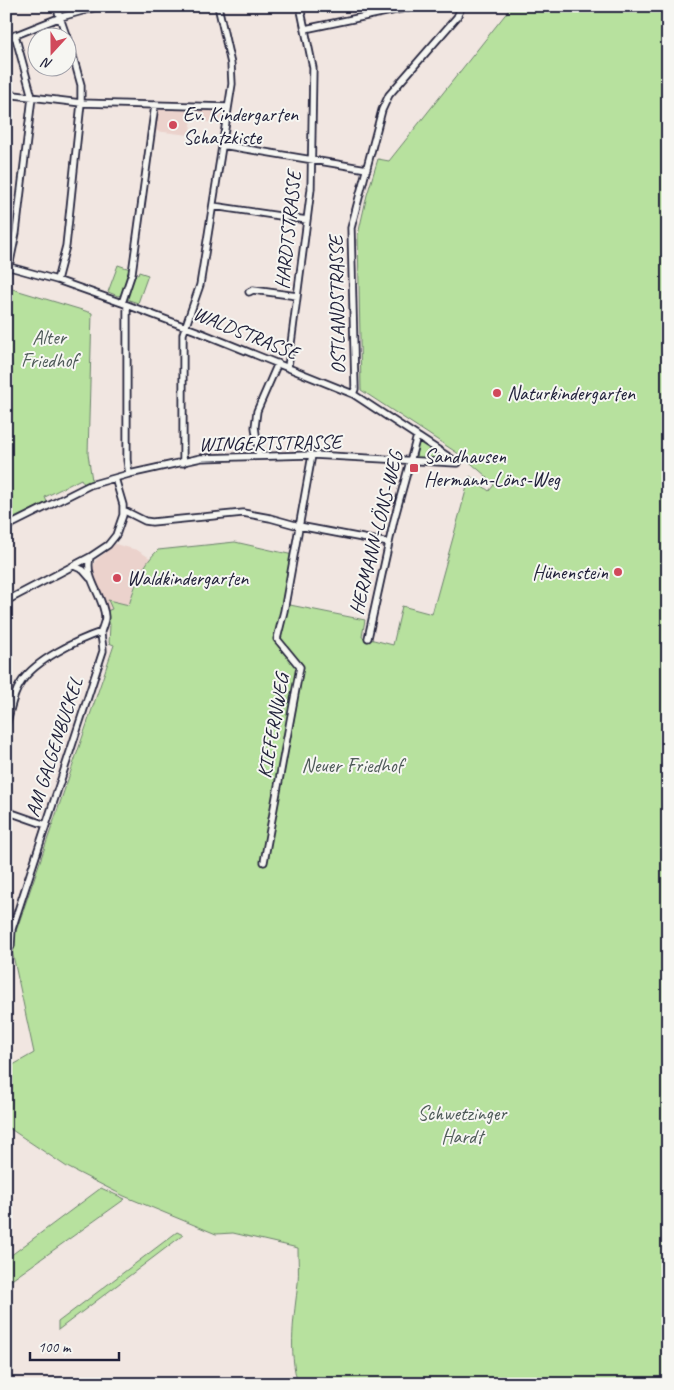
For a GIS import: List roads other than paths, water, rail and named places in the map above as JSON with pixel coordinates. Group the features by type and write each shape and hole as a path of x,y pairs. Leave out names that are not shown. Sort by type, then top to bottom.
{"street":[{"path":"56,6 64,28"},
{"path":"6,39 61,17 100,6"},
{"path":"184,463 183,334 200,285 232,84 231,64 218,6"},
{"name":"HARDTSTRASSE","path":"288,367 307,220 312,160 313,68 300,6"},
{"path":"305,29 415,6"},
{"name":"OSTLANDSTRASSE","path":"353,394 355,389 350,236 384,104 389,95 456,17 462,6"},
{"path":"8,267 16,233 32,97 15,35"},
{"path":"57,280 66,246 81,103 81,85 78,75"},
{"path":"6,94 81,103 228,107"},
{"path":"129,474 127,460 124,304 132,273 155,105"},
{"path":"222,146 367,169"},
{"path":"213,206 307,220"},
{"name":"WALDSTRASSE","path":"8,267 57,280 124,304 353,394 458,464"},
{"path":"249,292 253,290 297,296"},
{"path":"259,456 255,428 257,410 278,363"},
{"name":"HERMANN-LÖNS-WEG","path":"368,638 389,543 417,436"},
{"name":"WINGERTSTRASSE","path":"6,527 90,485 201,458 312,455 458,464"},
{"name":"KIEFERNWEG","path":"264,862 300,667 277,639 312,455"},
{"path":"6,602 104,549 112,541 119,528 123,510 116,478"},
{"path":"123,510 152,522 243,513 389,543"},
{"name":"AM GALGENBUCKEL","path":"7,953 11,946 12,929 103,651 101,632 104,626 104,612 91,579 90,557"},
{"path":"74,566 83,570 91,579"},
{"path":"6,726 22,681 40,662 89,636 101,632"},
{"path":"6,812 46,824"}],"place":[{"name":"Ev. Kindergarten Schatzkiste","path":"173,125"},
{"name":"Naturkindergarten","path":"497,393"},
{"name":"Sandhausen Hermann-Löns-Weg","path":"414,468"},
{"name":"Hünenstein","path":"618,572"},
{"name":"Waldkindergarten","path":"117,578"}],"park label":[{"name":"Alter Friedhof","path":"49,348"},
{"name":"Neuer Friedhof","path":"352,765"},
{"name":"Schwetzinger Hardt","path":"462,1124"}]}
